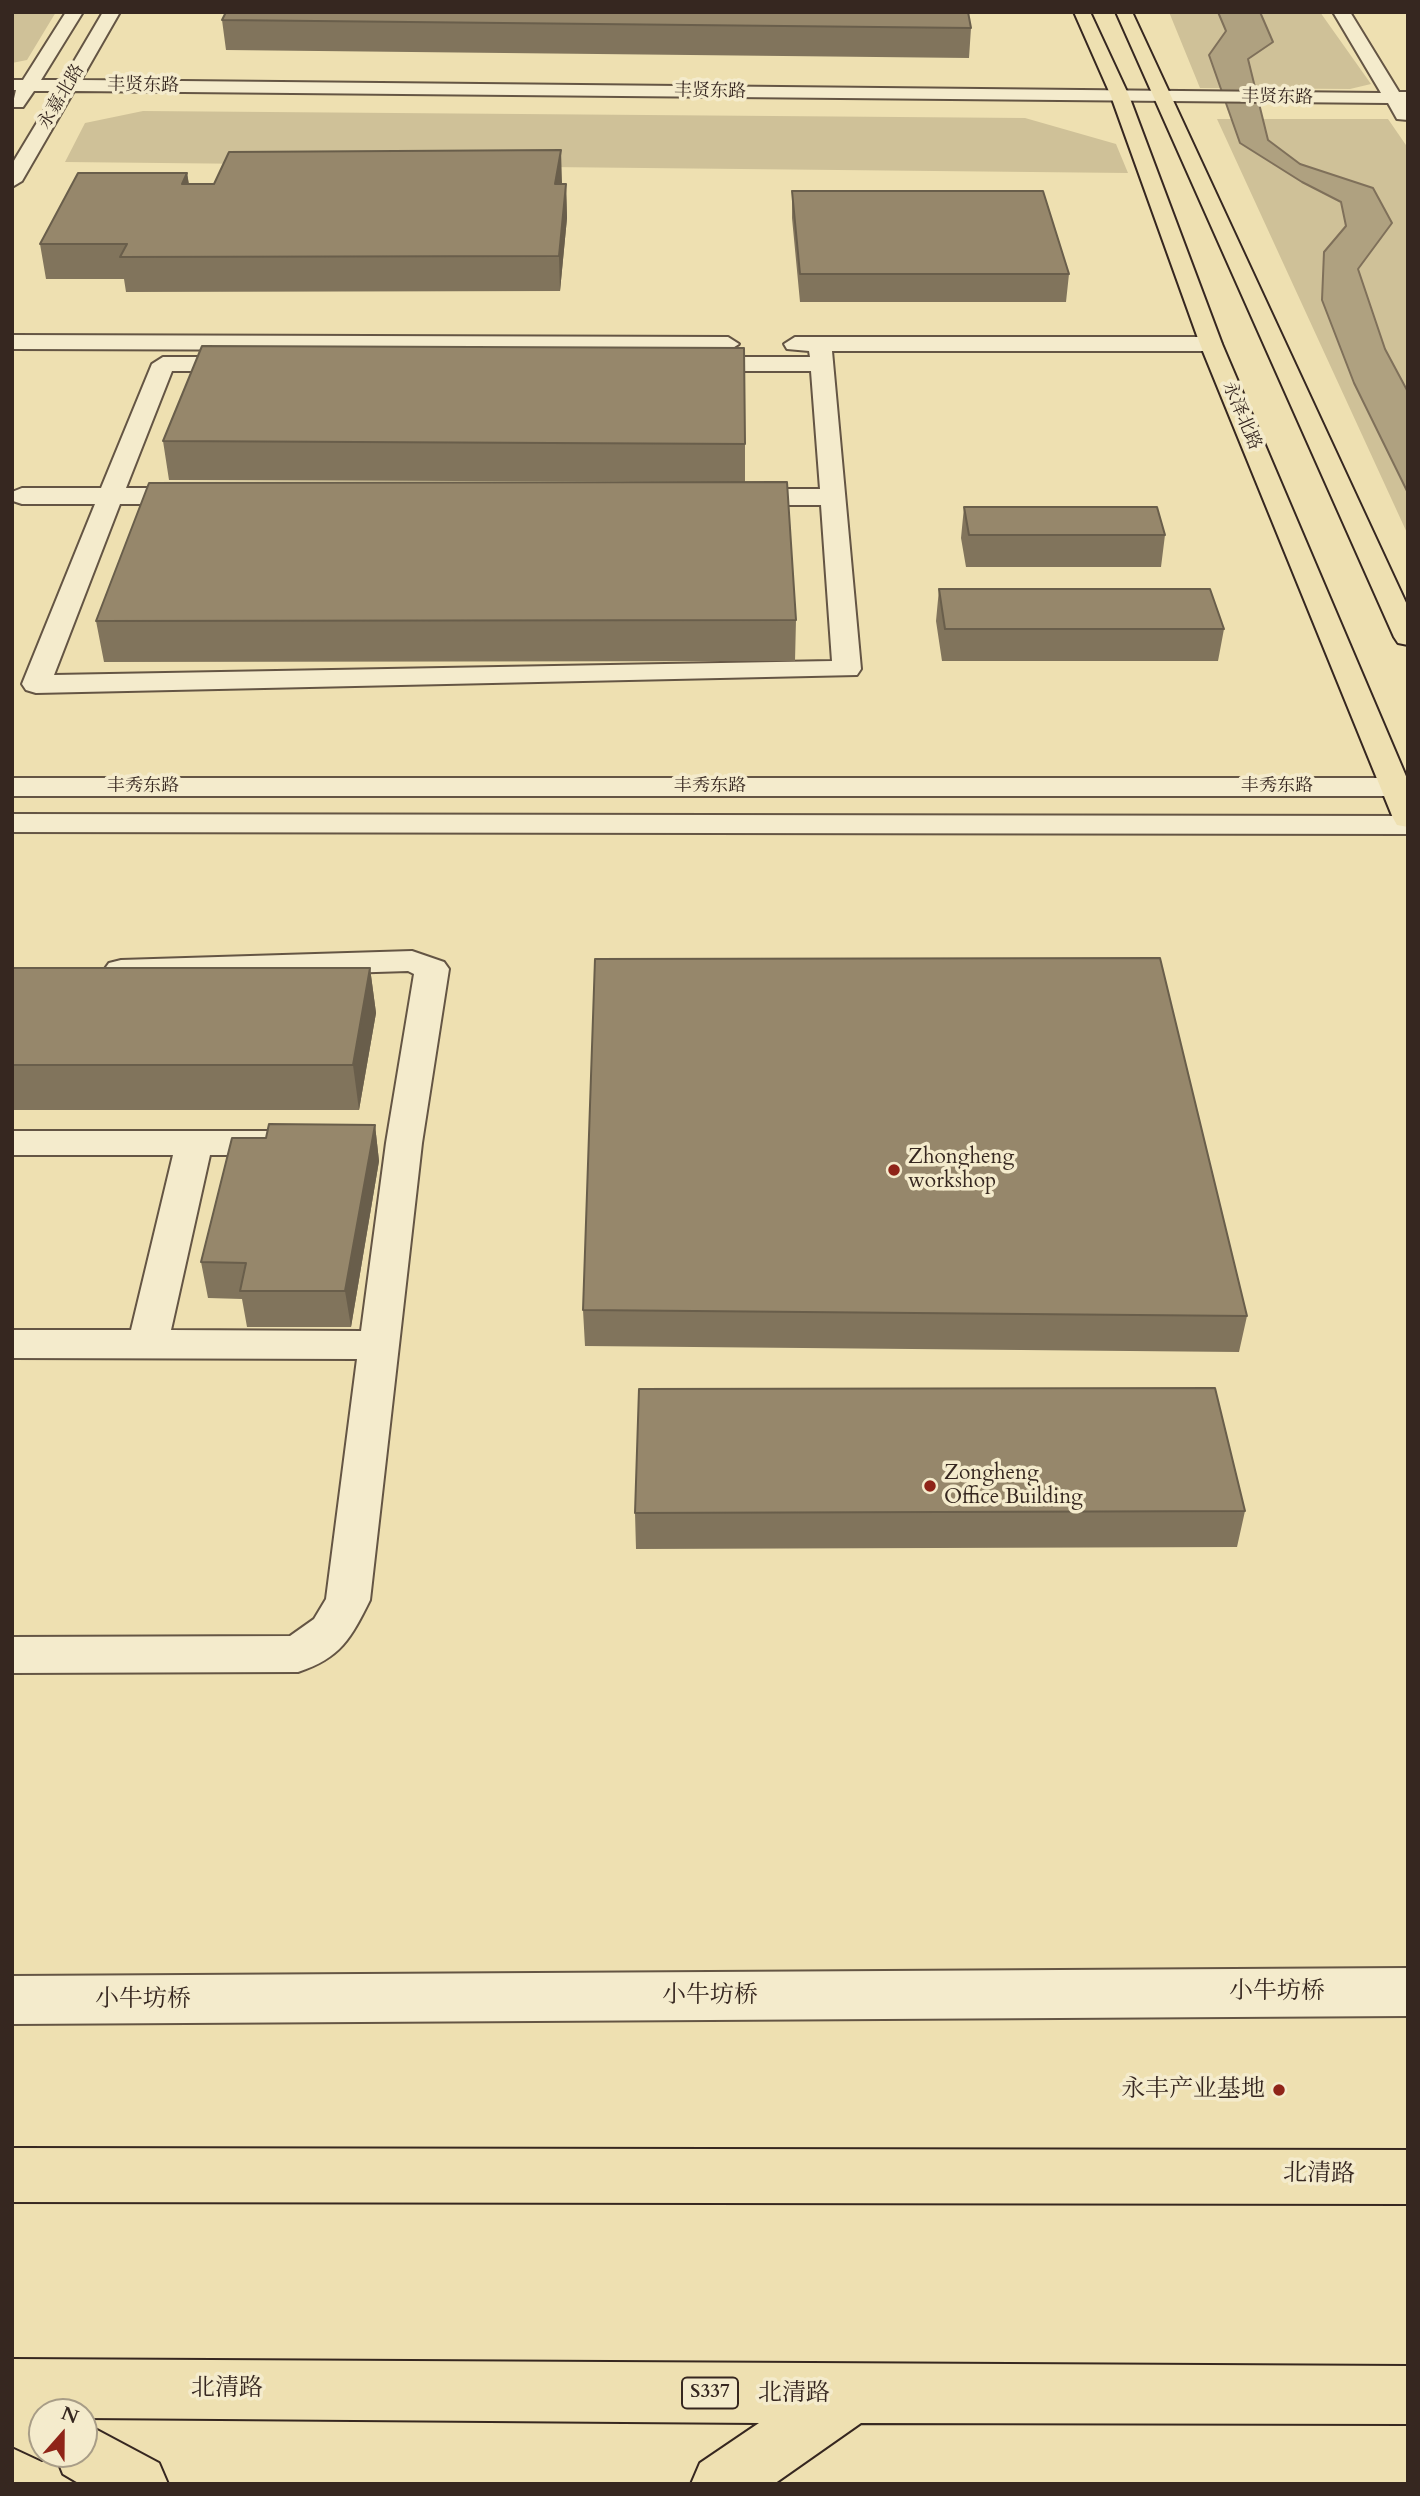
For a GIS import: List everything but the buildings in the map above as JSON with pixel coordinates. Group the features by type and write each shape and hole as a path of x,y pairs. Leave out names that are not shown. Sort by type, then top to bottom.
{"main road":[{"name":"永泽北路","path":"1082,12 1122,103 1211,344 1402,787 1408,817"},
{"path":"1124,12 1408,637"},
{"name":"北清路","path":"12,2175 1408,2177"},
{"name":"北清路","path":"12,2388 853,2395 1408,2395"},
{"path":"721,2484 853,2395"},
{"path":"12,2413 28,2422"},
{"path":"98,2461 138,2484"}],"street":[{"name":"永嘉北路","path":"17,95 75,12"},
{"name":"永嘉北路","path":"12,181 112,12"},
{"path":"1341,12 1404,107"},
{"name":"丰贤东路","path":"17,95 65,92 1404,107"},
{"path":"12,342 821,354"},
{"path":"821,354 847,669 36,684 163,364 821,354 1211,344"},
{"path":"795,385 821,354"},
{"path":"15,496 222,496"},
{"path":"708,497 833,497"},
{"name":"丰秀东路","path":"12,787 1402,787"},
{"name":"丰秀东路","path":"12,823 1408,825"},
{"path":"12,1655 298,1654 330,1632 348,1600 379,1345 390,1143 432,969 412,961 81,971"},
{"path":"12,1143 320,1143"},
{"path":"148,1344 194,1143"},
{"path":"12,1344 379,1345"},
{"name":"小牛坊桥","path":"12,2000 1408,1992"}],"shaded area":[{"path":"12,12 56,12 27,60 12,63"},
{"path":"1169,12 1320,12 1371,84 1350,89 1200,88"},
{"path":"1218,12 1260,12 1273,42 1248,59 1268,140 1300,164 1373,188 1392,223 1358,269 1385,349 1408,392 1408,493 1354,383 1322,300 1324,252 1346,226 1341,202 1302,182 1240,143 1209,55 1226,31"},
{"path":"143,111 1025,118 1116,144 1128,173 65,162 85,123"},
{"path":"1217,119 1388,119 1408,148 1408,535"}],"place":[{"name":"Zhongheng workshop","path":"894,1170"},
{"name":"Zongheng Office Building","path":"930,1486"},
{"name":"永丰产业基地","path":"1279,2090"}]}
